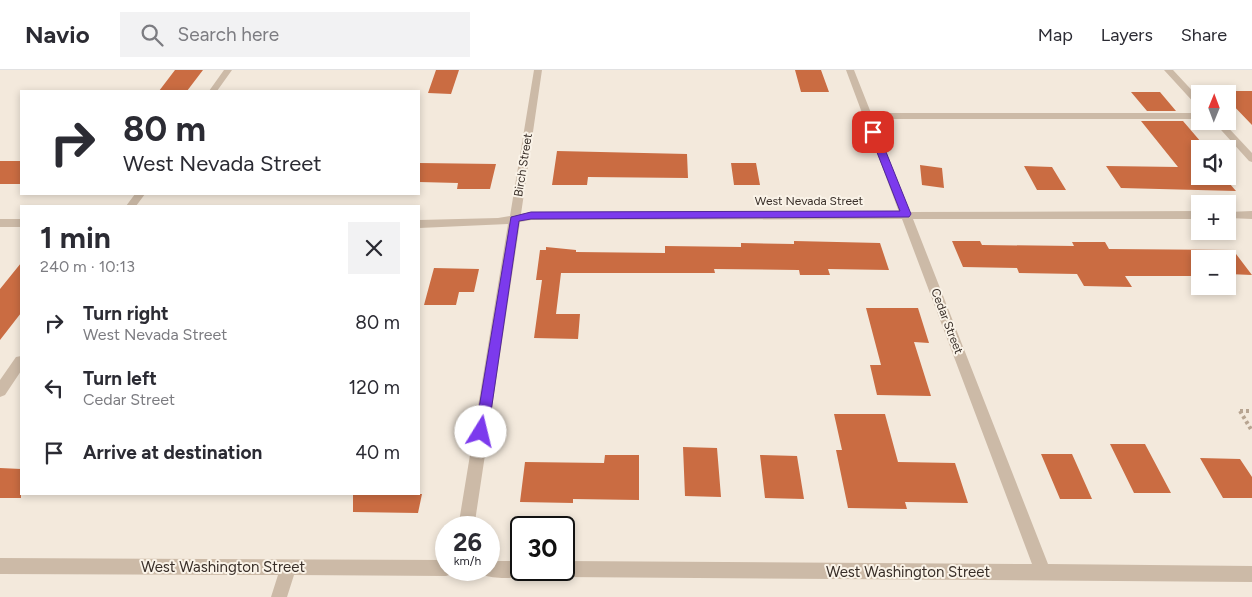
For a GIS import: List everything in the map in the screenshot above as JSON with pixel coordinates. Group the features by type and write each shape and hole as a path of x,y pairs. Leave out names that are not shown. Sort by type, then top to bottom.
{"street":[{"path":"214,90 228,70"},
{"name":"Birch Street","path":"468,516 538,70"},
{"name":"Cedar Street","path":"850,70 1043,572"},
{"path":"1168,70 1191,94"},
{"path":"867,116 1191,116"},
{"path":"1225,130 1252,159"},
{"name":"West Nevada Street","path":"420,224 498,222 531,216 1191,215"},
{"path":"1236,215 1252,215"},
{"path":"0,223 20,223"},
{"path":"0,391 20,362"},
{"name":"West Washington Street","path":"0,566 435,568"},
{"path":"279,597 288,567"},
{"name":"West Washington Street","path":"575,569 1252,574"}],"path":[{"path":"1252,411 1240,411 1252,431"}],"building":[{"path":"175,70 203,70 188,90 160,90"},
{"path":"436,70 459,70 451,94 428,93"},
{"path":"795,70 821,70 829,92 801,92"},
{"path":"1236,91 1252,91 1252,125 1236,108"},
{"path":"1131,92 1160,92 1176,111 1147,111"},
{"path":"1141,121 1183,121 1199,140 1191,140 1191,185 1231,185 1236,191 1121,188 1106,166 1178,167"},
{"path":"557,151 687,154 688,178 588,177 587,185 552,185"},
{"path":"0,161 20,161 20,184 0,184"},
{"path":"420,163 496,164 490,189 457,189 458,183 420,182"},
{"path":"731,163 756,163 760,185 734,185"},
{"path":"920,165 942,168 944,188 922,185"},
{"path":"1024,166 1052,167 1066,190 1037,190"},
{"path":"794,241 880,243 889,270 828,269 830,275 800,275 799,270 714,269 715,273 561,273 556,314 580,314 578,339 534,338 542,280 536,280 540,250 546,250 546,247 576,250 576,252 665,253 665,246 741,247 741,243 794,244"},
{"path":"952,241 980,241 982,245 1074,246 1072,242 1105,242 1109,249 1233,250 1191,250 1191,276 1125,276 1132,287 1084,286 1077,274 1019,273 1017,268 963,267"},
{"path":"1236,254 1252,275 1236,274"},
{"path":"20,264 20,314 0,340 0,289"},
{"path":"434,268 479,269 474,292 459,292 456,305 424,305"},
{"path":"866,308 918,308 929,343 914,342 931,396 877,395 870,365 881,365"},
{"path":"834,414 885,414 898,462 955,463 968,503 905,502 907,509 848,508 836,450 842,450"},
{"path":"1110,444 1145,444 1171,493 1134,493"},
{"path":"683,447 717,448 721,497 685,496"},
{"path":"1041,454 1072,454 1092,499 1060,499"},
{"path":"605,455 639,455 639,500 573,499 573,503 520,502 525,462 604,463"},
{"path":"760,455 797,456 804,499 765,498"},
{"path":"1200,458 1240,459 1252,477 1252,498 1223,498"},
{"path":"0,468 20,469 21,498 0,498"},
{"path":"422,494 418,513 353,512 353,495"}],"route":[{"path":"481,432 515,219 531,216 906,214 873,132"}]}
